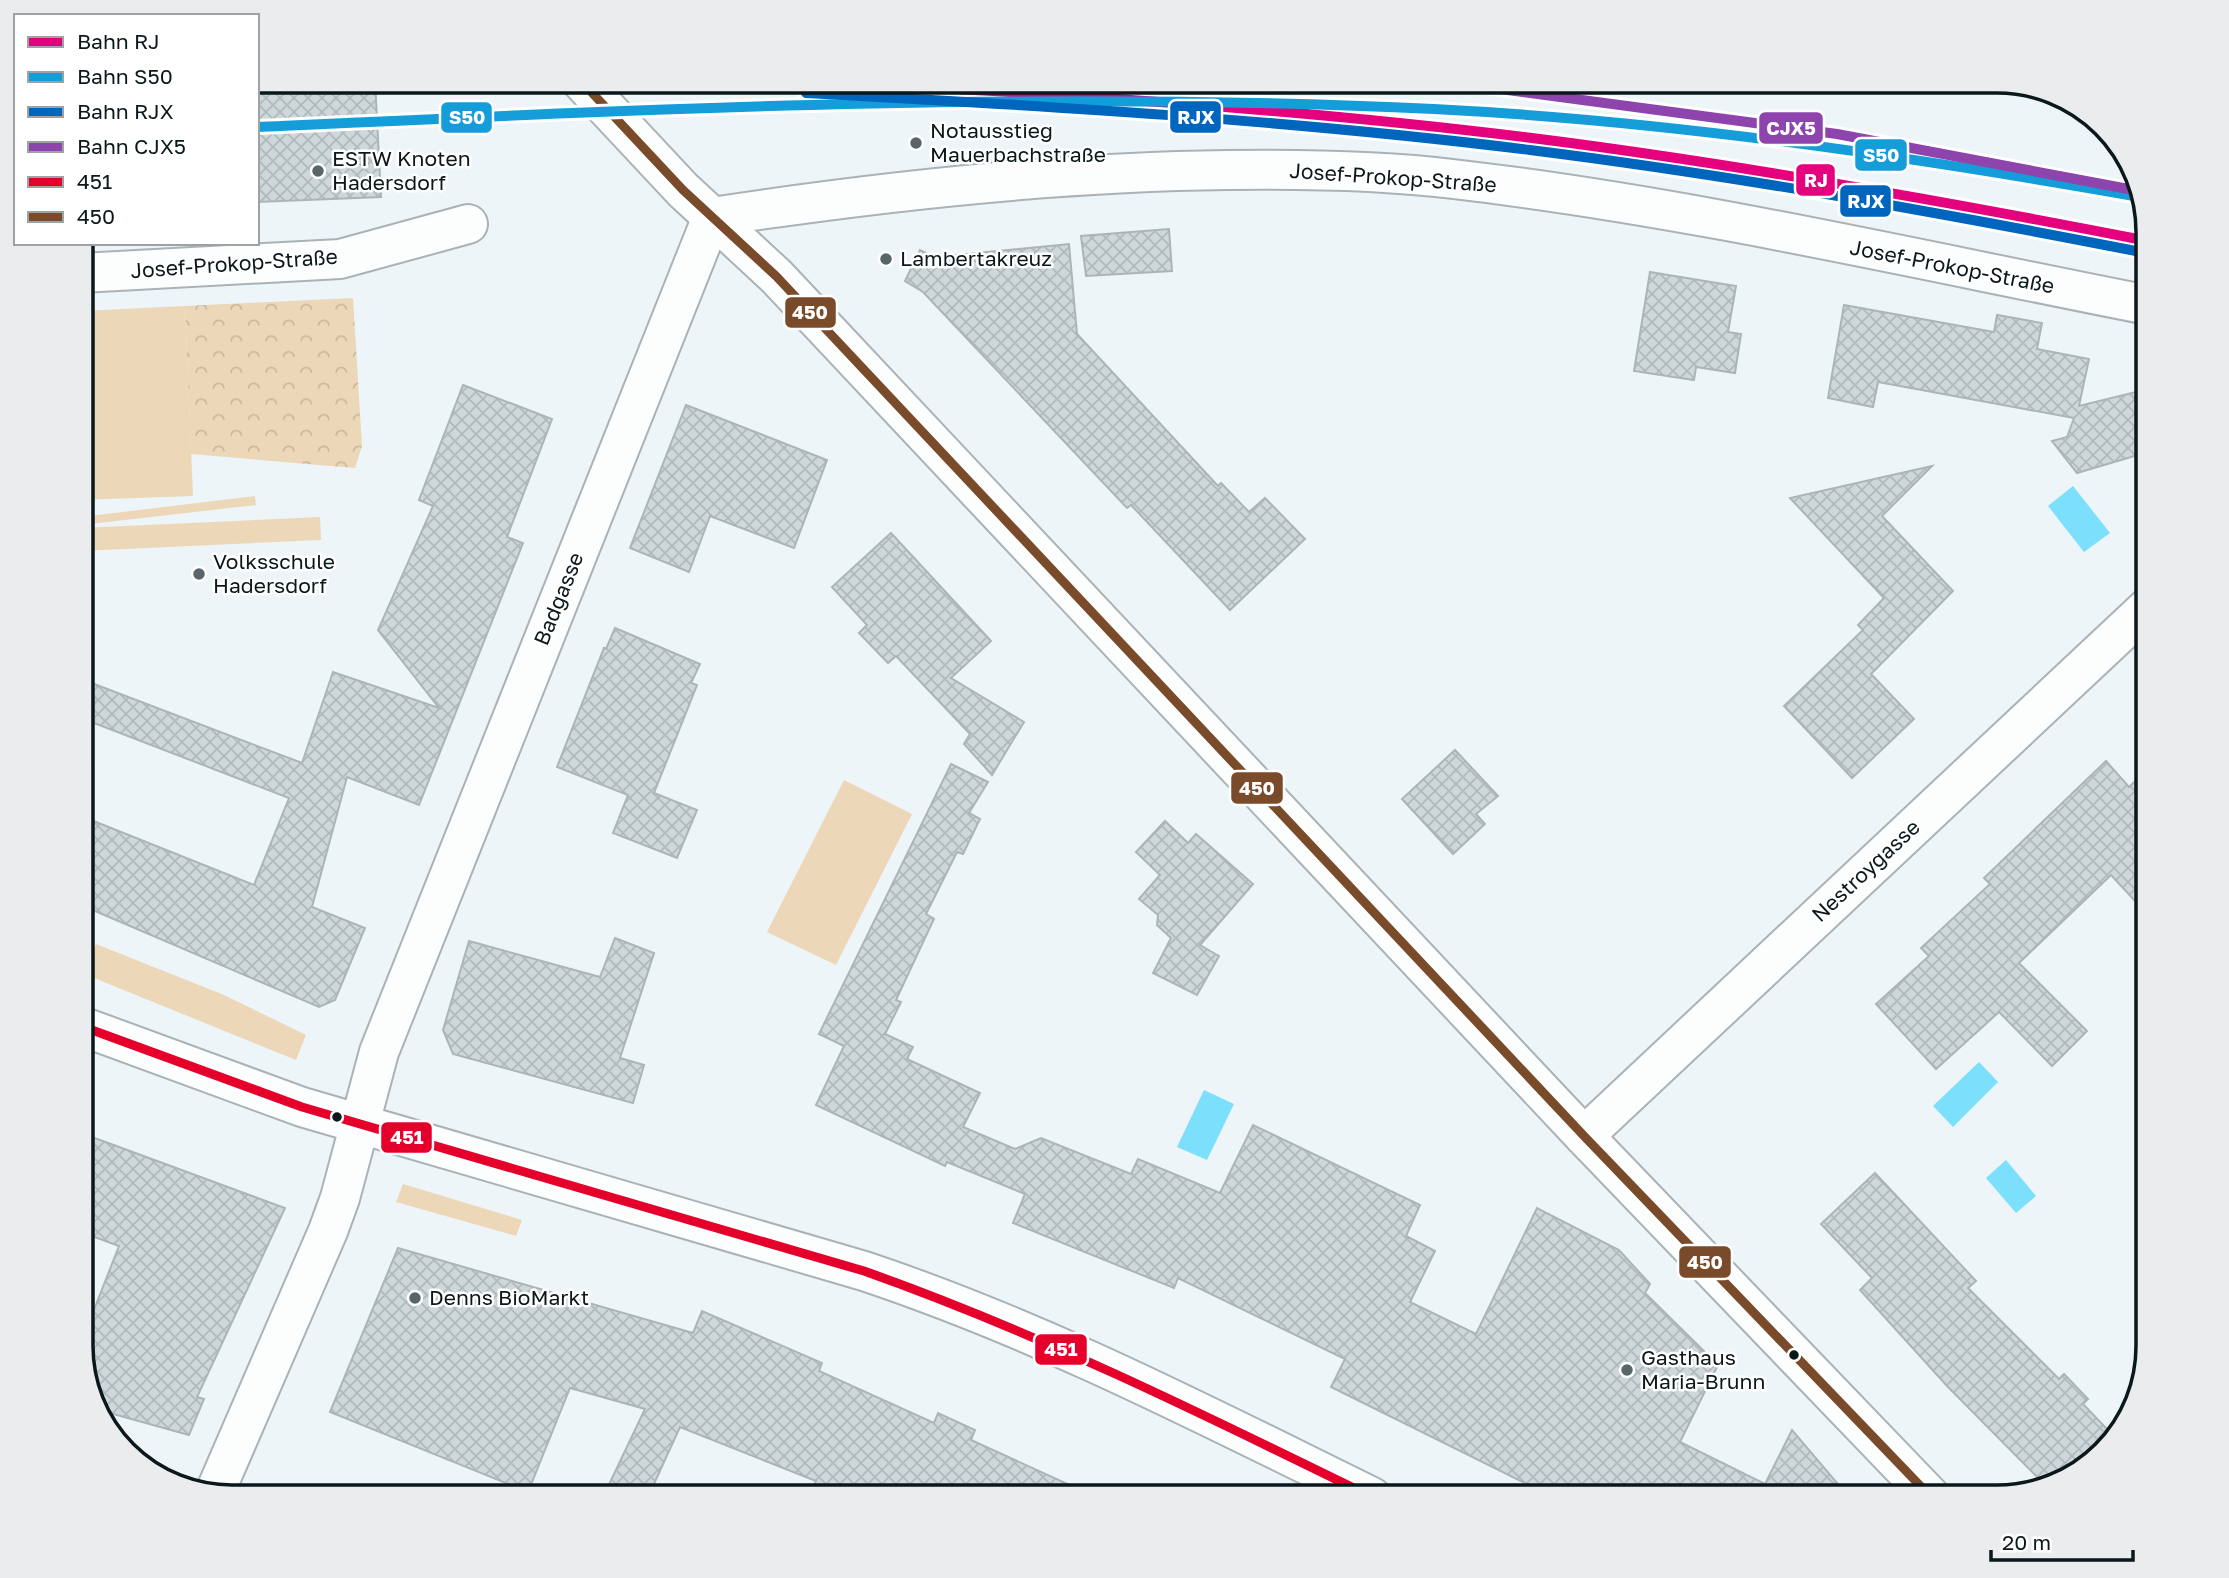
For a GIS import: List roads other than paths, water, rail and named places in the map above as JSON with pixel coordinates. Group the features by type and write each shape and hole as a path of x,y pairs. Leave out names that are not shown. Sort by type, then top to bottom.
{"main road":[{"path":"593,93 651,157 776,276 1584,1136 1919,1485"},
{"name":"Josef-Prokop-Straße","path":"712,216 843,197 1112,171 1304,169 1438,177 1632,205 2136,303"},
{"name":"Badgasse","path":"218,1484 328,1231 362,1123 379,1052 712,216"},
{"name":"Josef-Prokop-Straße","path":"93,272 340,259 468,224"},
{"name":"Nestroygasse","path":"1584,1136 2136,618"},
{"path":"93,1030 302,1107 864,1271 953,1301 1042,1338 1347,1485"}],"water":[{"path":"2073,486 2110,533 2084,552 2048,506"},
{"path":"1979,1062 1998,1082 1953,1127 1933,1106"},
{"path":"1204,1090 1234,1104 1207,1160 1177,1147"},
{"path":"2006,1160 2036,1196 2016,1213 1986,1178"}],"rail line":[{"name":"RJX","path":"806,93 1259,122 1440,139 1685,171 1839,196 2136,251"},
{"name":"RJ","path":"1018,93 1351,118 1532,138 1841,184 2136,239"},
{"name":"CJX5","path":"1530,93 1837,134 2130,189"},
{"name":"S50","path":"259,127 846,104 1140,101 1434,109 1700,131 1876,154 2131,196"}],"place":[{"name":"Notausstieg Mauerbachstraße","path":"916,143"},
{"name":"ESTW Knoten Hadersdorf","path":"318,171"},
{"name":"Lambertakreuz","path":"886,259"},
{"name":"Volksschule Hadersdorf","path":"199,574"},
{"name":"Denns BioMarkt","path":"415,1298"},
{"name":"Gasthaus Maria-Brunn","path":"1627,1370"}]}
